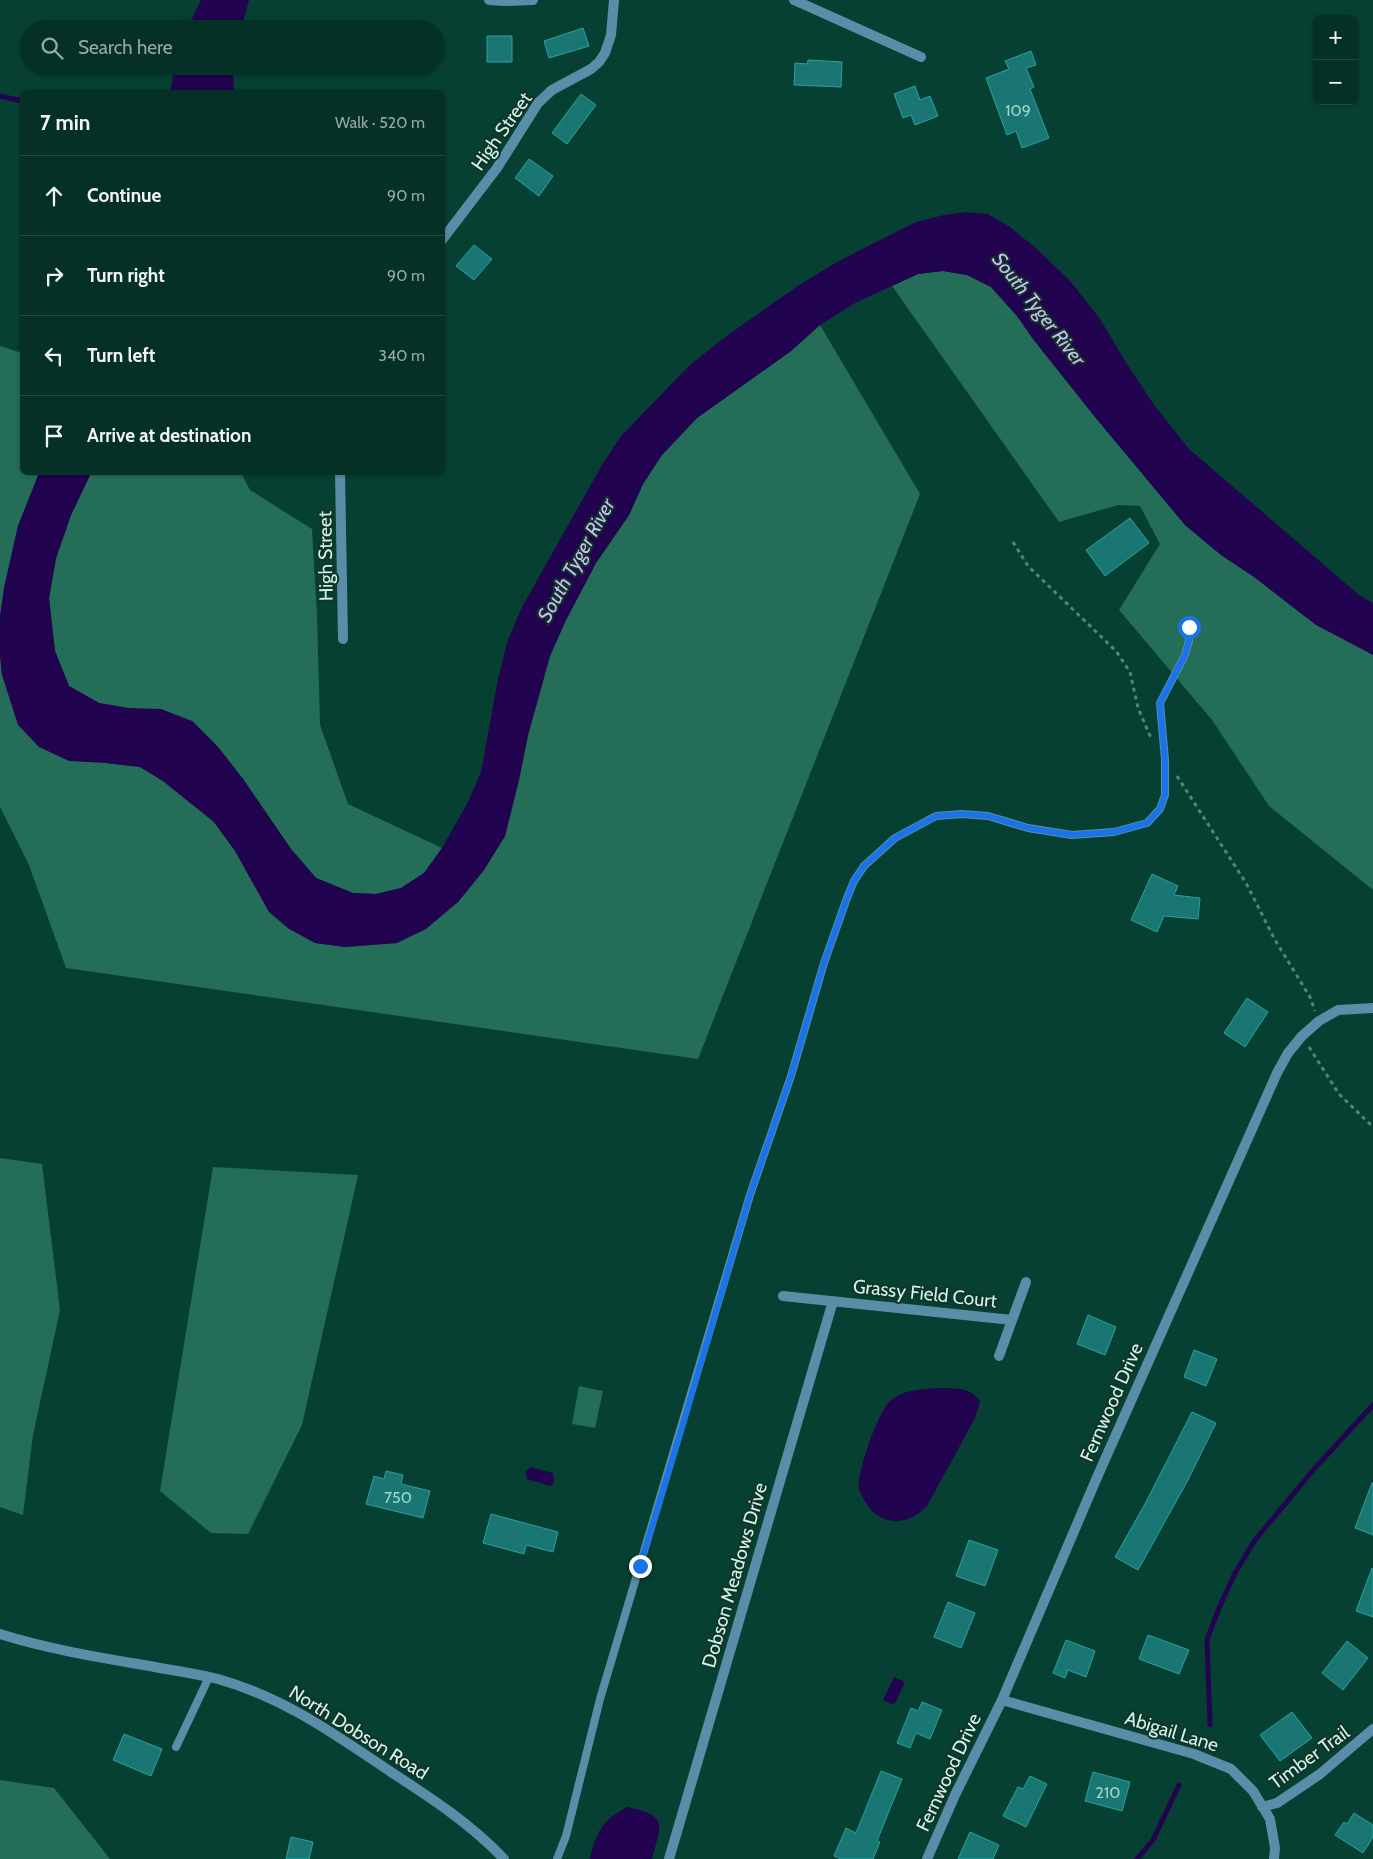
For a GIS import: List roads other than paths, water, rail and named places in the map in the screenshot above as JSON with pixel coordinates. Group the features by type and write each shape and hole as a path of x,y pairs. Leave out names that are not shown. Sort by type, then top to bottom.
{"street":[{"path":"490,0 533,0"},
{"name":"High Street","path":"445,236 496,168 538,103 552,90 591,69 599,62 605,53 611,35 614,0"},
{"path":"794,0 921,58"},
{"name":"High Street","path":"340,475 343,639"},
{"name":"Fernwood Drive","path":"927,1859 955,1796 1002,1700 1098,1475 1273,1081 1288,1053 1302,1036 1319,1021 1338,1010 1373,1008"},
{"name":"Grassy Field Court","path":"999,1356 1026,1282"},
{"name":"Grassy Field Court","path":"783,1296 1012,1320"},
{"name":"Dobson Meadows Drive","path":"669,1859 833,1301"},
{"name":"North Dobson Road","path":"0,1634 18,1640 71,1651 209,1677 287,1705 313,1720 436,1802 479,1834 504,1859"},
{"name":"Abigail Lane","path":"1002,1700 1194,1754 1231,1769 1253,1791 1270,1819 1275,1848 1274,1859"},
{"name":"Timber Trail","path":"1262,1807 1277,1803 1320,1774 1373,1729"}],"lane":[{"path":"557,1859 566,1836 600,1699 748,1205 791,1076 824,963 854,881 864,866 895,838 936,816 962,814 988,816 1028,828 1072,835 1114,832 1147,823 1160,809 1165,795 1165,760 1160,703 1185,655 1189,641 1189,627"},
{"path":"176,1747 209,1677"}],"water":[{"path":"201,0 249,0 243,20 191,20"},
{"path":"173,75 233,75 234,90 170,90"},
{"name":"South Tyger River","path":"966,212 988,214 1010,227 1037,249 1071,282 1100,319 1154,405 1189,449 1359,595 1373,603 1373,655 1316,625 1254,577 1221,555 1185,525 1095,417 1017,316 991,287 967,275 943,271 918,274 855,303 820,325 791,351 697,418 662,455 643,484 629,515 596,563 566,620 550,656 528,735 505,836 484,870 458,902 426,929 397,943 345,947 315,943 289,929 269,912 235,851 214,822 163,781 140,767 69,761 39,747 18,725 2,675 0,617 4,588 18,526 38,475 90,475 71,515 56,558 49,598 55,651 69,686 99,703 129,708 161,709 192,721 218,747 243,779 291,849 316,878 353,893 376,894 401,888 424,873 442,848 468,802 481,772 497,684 507,642 522,607 602,465 621,436 691,364 728,335 799,285 837,262 916,222"},
{"path":"934,1388 960,1389 972,1393 980,1402 975,1418 927,1506 911,1518 894,1521 886,1519 870,1509 859,1490 864,1457 874,1429 891,1400 906,1392"},
{"path":"530,1467 553,1473 554,1483 550,1486 527,1479 525,1472"},
{"path":"894,1677 905,1682 894,1705 883,1700"},
{"path":"628,1807 650,1814 659,1823 658,1837 652,1859 590,1859 595,1841 602,1827 613,1816"}],"waterway":[{"path":"0,96 20,101"},
{"path":"1210,1725 1207,1640 1235,1573 1255,1540 1315,1468 1373,1405"},
{"path":"1137,1859 1153,1840 1179,1785"}]}
